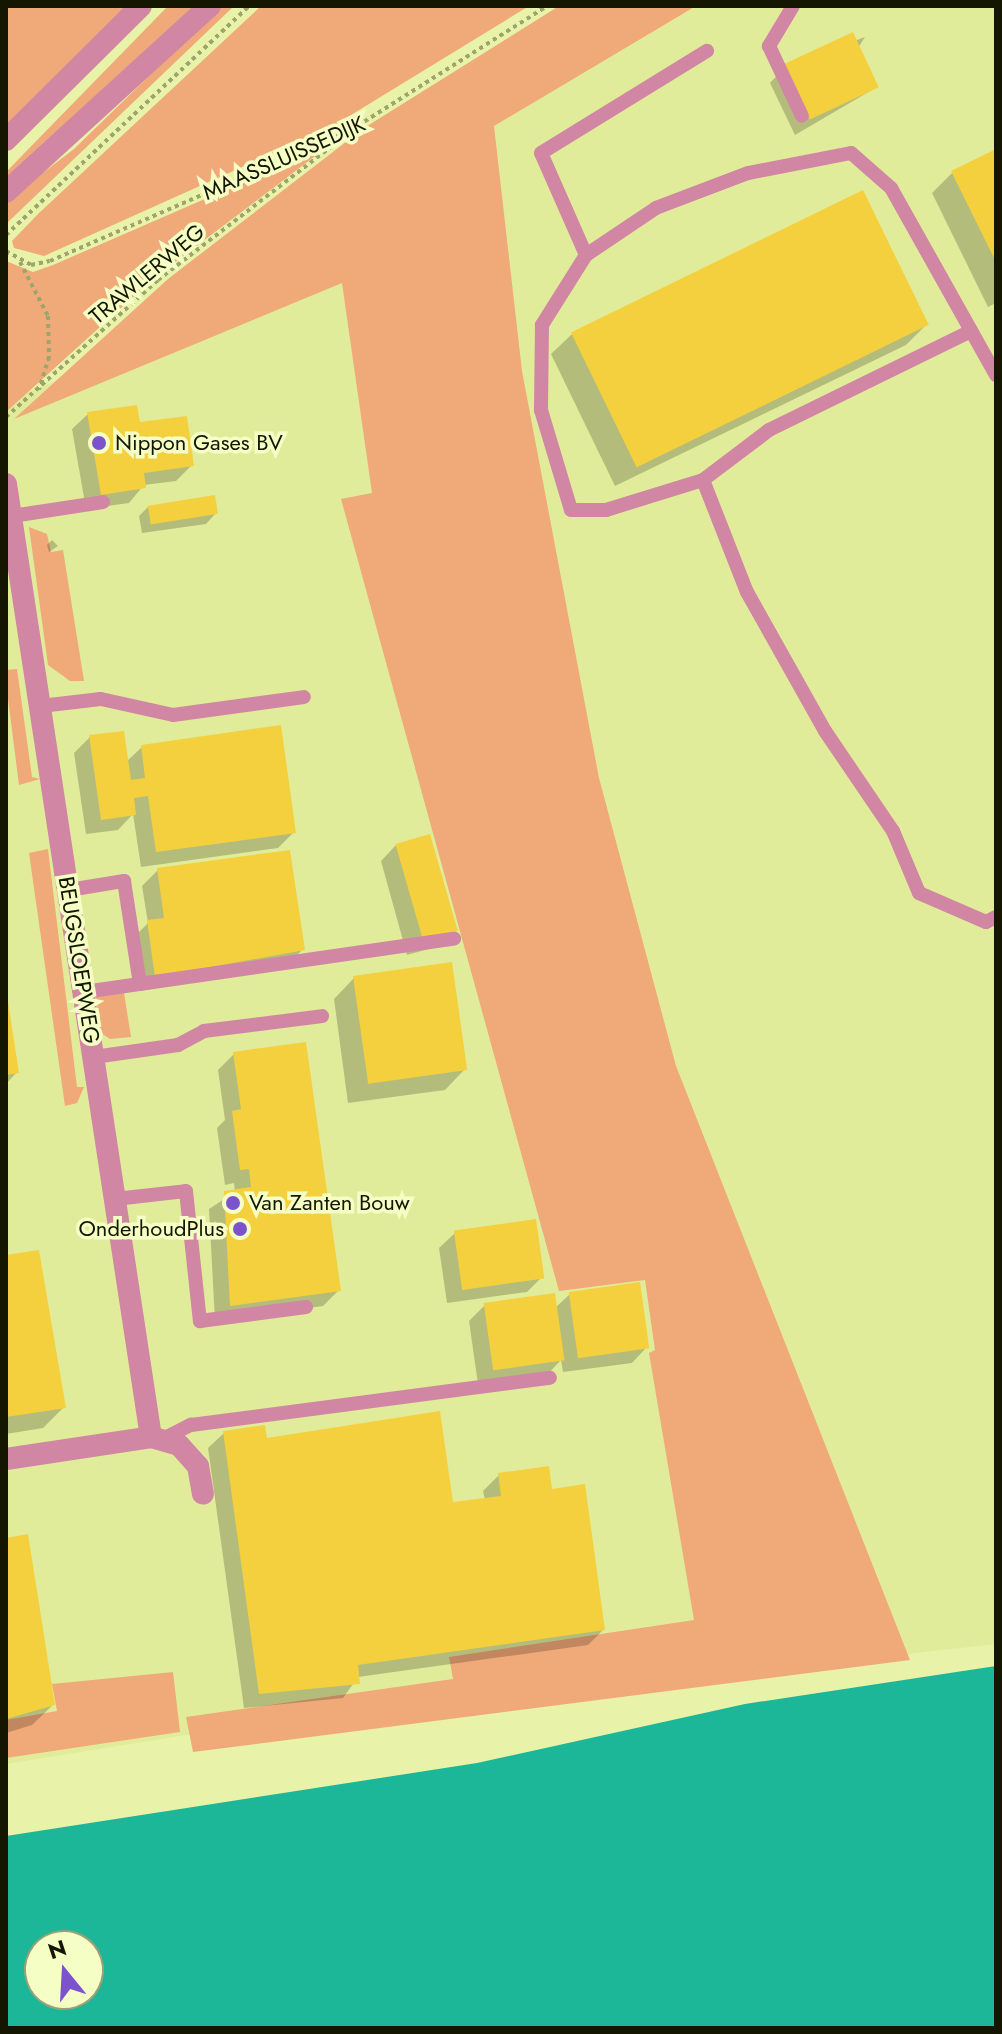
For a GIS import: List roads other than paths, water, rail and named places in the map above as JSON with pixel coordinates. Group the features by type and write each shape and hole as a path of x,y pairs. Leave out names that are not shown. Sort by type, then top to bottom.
{"street":[{"path":"6,140 141,6"},
{"path":"6,192 210,6"},
{"name":"BEUGSLOEPWEG","path":"6,484 115,1199 156,1438"},
{"path":"6,1459 156,1438 179,1445 198,1466 203,1494"}],"lane":[{"path":"793,6 769,46 802,116"},
{"path":"586,255 541,153 707,51"},
{"path":"971,331 769,430 703,480 606,510 571,510 541,410 542,325 586,255 656,208 748,173 851,153 891,188 996,375"},
{"path":"703,480 747,592 825,731 893,831 919,893 986,922 996,917"},
{"path":"12,516 103,502"},
{"path":"41,706 101,699 173,715 304,697"},
{"path":"69,890 124,881 140,984"},
{"path":"84,992 454,939"},
{"path":"94,1057 178,1045 204,1031 322,1016"},
{"path":"115,1199 186,1191 200,1321 306,1307"},
{"path":"156,1438 191,1425 550,1378"}],"water":[{"path":"996,1666 996,2028 6,2028 6,1836 477,1763 745,1704"}],"place":[{"name":"Nippon Gases BV","path":"99,443"},
{"name":"Van Zanten Bouw","path":"233,1203"},
{"name":"OnderhoudPlus","path":"240,1229"}]}
